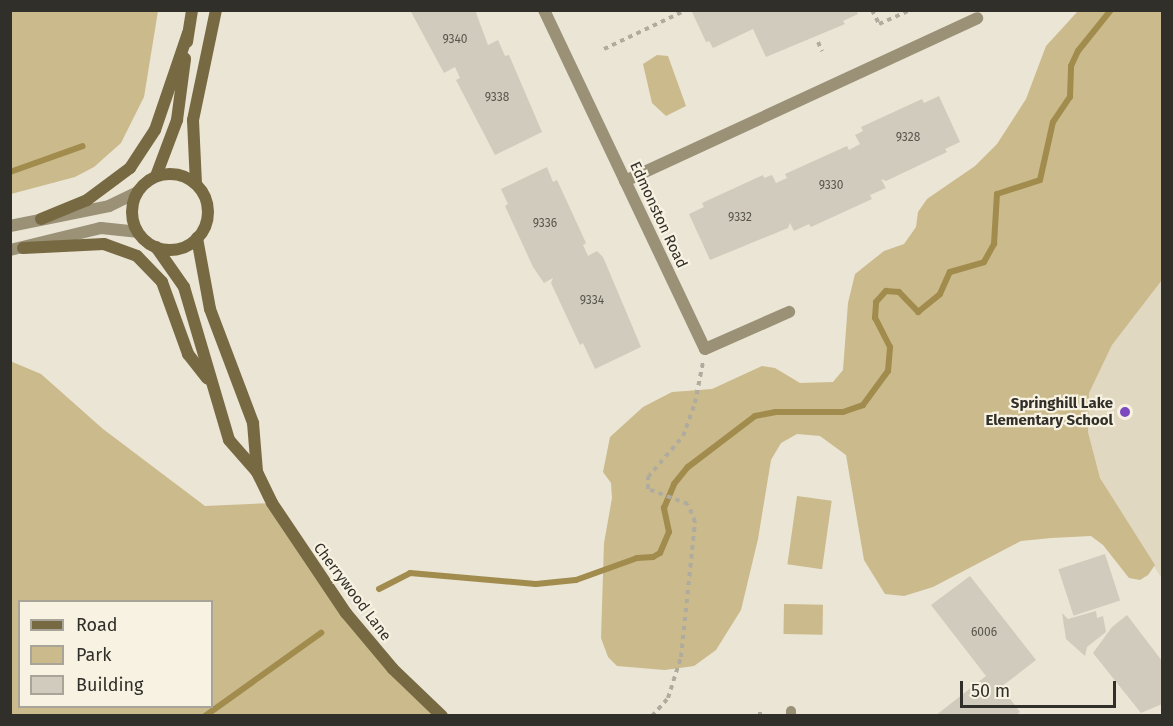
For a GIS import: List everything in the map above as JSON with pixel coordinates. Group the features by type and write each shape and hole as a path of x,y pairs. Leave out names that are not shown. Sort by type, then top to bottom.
{"street":[{"path":"10,226 109,206 136,194 156,176 170,149 177,120 192,10"},
{"path":"136,194 132,213 138,232 156,247 179,249 197,238 203,230 208,209 196,184 193,120 216,10"},
{"name":"Edmonston Road","path":"544,10 705,350"},
{"path":"625,181 977,18"},
{"path":"41,219 87,200 130,168 154,130 188,33"},
{"path":"156,176 182,175 196,184"},
{"path":"17,249 101,228 138,232"},
{"name":"Cherrywood Lane","path":"197,238 210,309 253,423 257,472"},
{"path":"17,249 104,244 137,256 162,282 188,354 212,384"},
{"name":"Cherrywood Lane","path":"156,247 184,287 229,440 257,472 272,504 346,613 393,669 442,716"},
{"path":"705,350 789,312"}],"path":[{"path":"604,50 686,10"},
{"path":"872,10 879,24 911,10"},
{"path":"818,42 822,51"},
{"path":"652,716 668,698 688,615 695,522 688,504 677,496 653,490 647,485 652,470 676,447 690,419 705,350"}],"shaded area":[{"name":"Springhill Lake Elementary School","path":"1162,280 1162,579 1100,478 1088,432 1089,392 1112,345"}],"green space":[{"path":"11,10 158,11 144,97 121,143 94,167 75,177 11,194"},
{"path":"1078,11 1162,11 1162,280 1112,345 1089,393 1088,432 1100,478 1155,565 1148,575 1140,580 1129,578 1103,545 1091,536 1051,538 1021,541 933,587 904,596 885,594 864,560 846,455 820,436 797,434 781,443 771,460 758,539 741,610 716,650 694,666 665,670 617,666 608,657 601,638 604,543 612,498 611,483 603,472 610,437 643,407 672,392 712,389 762,366 775,368 800,383 833,382 843,370 848,303 855,274 884,251 904,244 916,227 918,212 927,199 975,166 997,144 1026,99 1046,46"},
{"path":"657,55 668,56 686,106 666,116 652,103 643,64"},
{"path":"10,361 41,374 103,429 205,506 272,503 346,613 442,715 11,715"},
{"path":"797,496 832,501 822,569 787,564"},
{"path":"784,604 823,605 822,635 783,634"}],"building":[{"path":"410,10 475,10 488,45 498,40 505,56 509,55 542,132 495,155 456,80 460,78 455,67 444,73"},
{"path":"691,10 856,10 858,14 843,21 845,24 766,57 753,29 713,48 709,41 706,42"},
{"path":"939,96 960,142 945,149 947,152 886,181 881,179 886,188 870,195 872,199 811,227 809,224 794,231 790,223 788,228 710,260 689,214 704,207 702,203 763,175 764,178 772,175 776,183 787,178 785,174 847,146 849,150 860,144 855,135 863,131 861,127 922,99 924,103"},
{"path":"547,167 553,182 557,180 586,243 583,245 588,256 597,251 603,257 641,347 595,369 583,343 580,345 551,283 553,278 544,283 533,267 505,206 508,204 501,189"},
{"path":"1105,554 1120,601 1074,616 1058,569"},
{"path":"970,576 1036,660 1001,687 1020,712 1015,716 935,716 986,676 931,605"},
{"path":"1096,611 1097,618 1103,616 1106,632 1087,647 1085,656 1066,639 1062,613 1068,619"},
{"path":"1127,615 1162,661 1162,704 1141,713 1093,653 1112,627"}],"waterway":[{"path":"379,589 410,573 536,584 576,580 637,558 653,557 660,553 669,532 664,508 674,484 688,467 755,416 775,412 843,412 863,405 888,371 890,347 875,318 876,302 886,291 899,292 918,312 940,294 950,272 984,262 994,244 997,194 1040,180 1053,122 1070,97 1071,66 1078,51 1111,10"},
{"path":"10,172 83,146"},
{"path":"205,716 321,633"}],"place":[{"name":"Springhill Lake Elementary School","path":"1125,412"}]}
